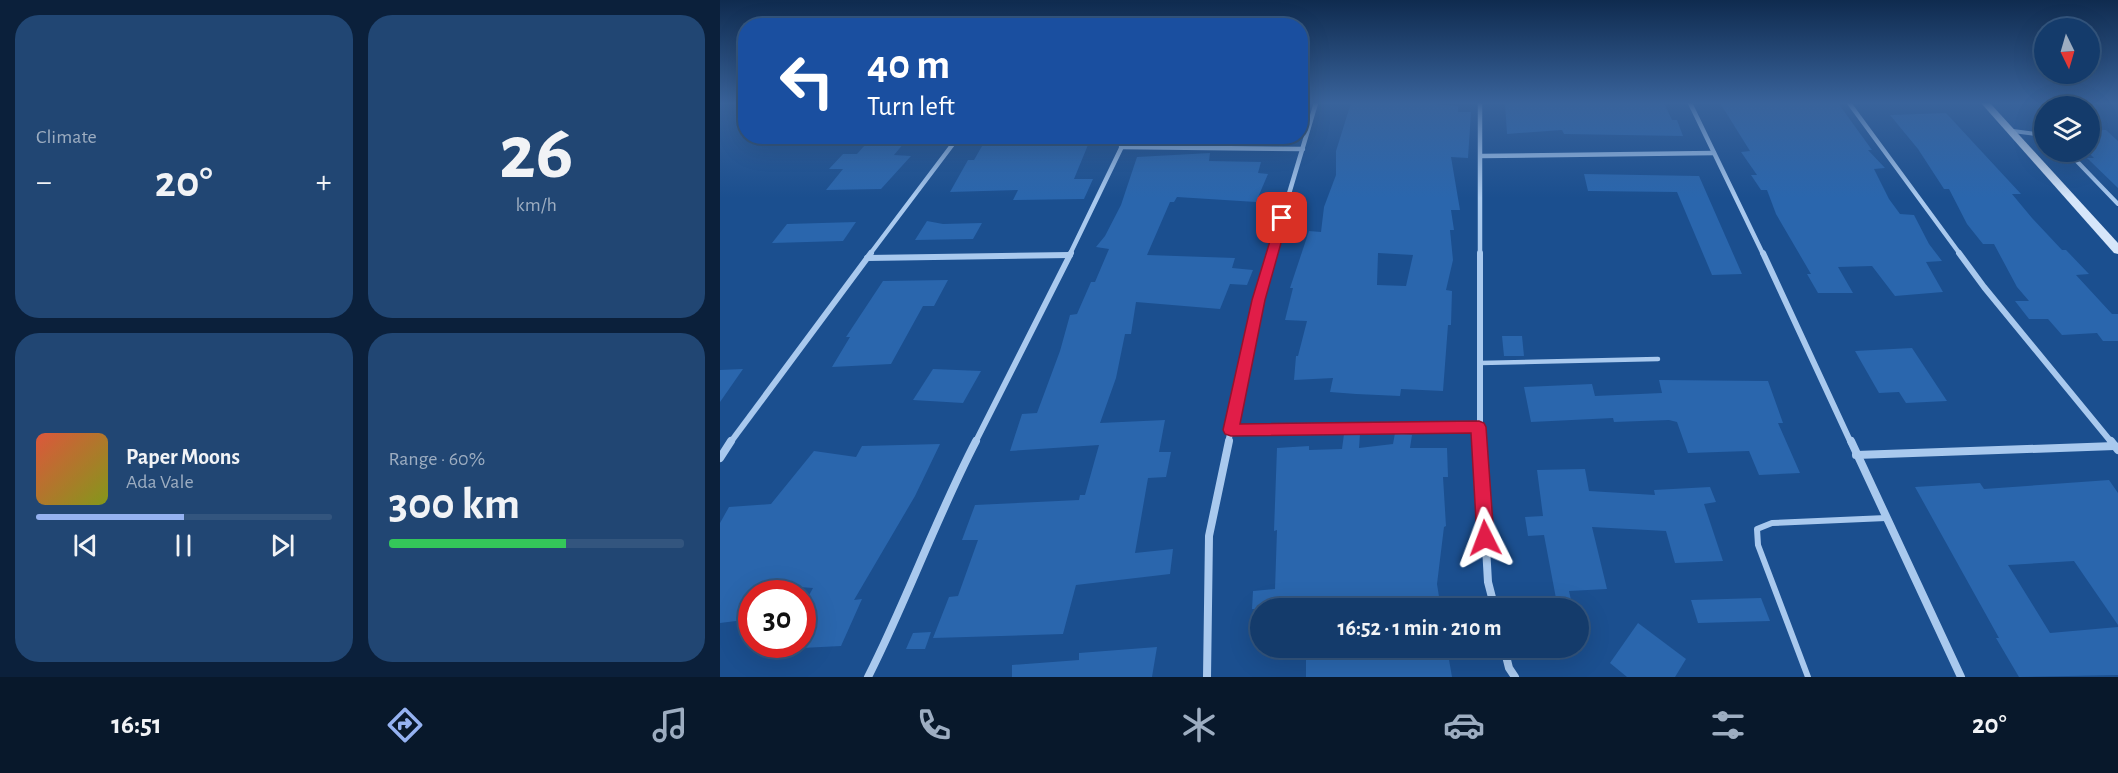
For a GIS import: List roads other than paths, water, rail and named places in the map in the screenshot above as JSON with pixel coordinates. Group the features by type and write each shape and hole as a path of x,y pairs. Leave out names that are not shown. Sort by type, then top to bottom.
{"main road":[{"path":"2013,135 2118,250"}],"street":[{"path":"1481,135 1479,427 1488,582 1492,598"},
{"path":"1705,135 1961,677"},
{"path":"1872,135 1984,287 2116,448"},
{"path":"720,458 742,424 953,144"},
{"path":"868,677 890,634 952,487 1041,316 1123,144"},
{"path":"1207,677 1209,536 1258,300 1304,144"},
{"path":"1121,147 1303,149"},
{"path":"1482,156 1714,153"},
{"path":"867,258 1070,255"},
{"path":"1231,430 1479,427"},
{"path":"1856,455 2116,448"},
{"path":"1506,658 1509,668 1515,677"}],"lane":[{"path":"2078,162 2118,204"},
{"path":"1479,363 1658,359"},
{"path":"1808,677 1758,545 1757,529 1772,523 1886,518"}]}
